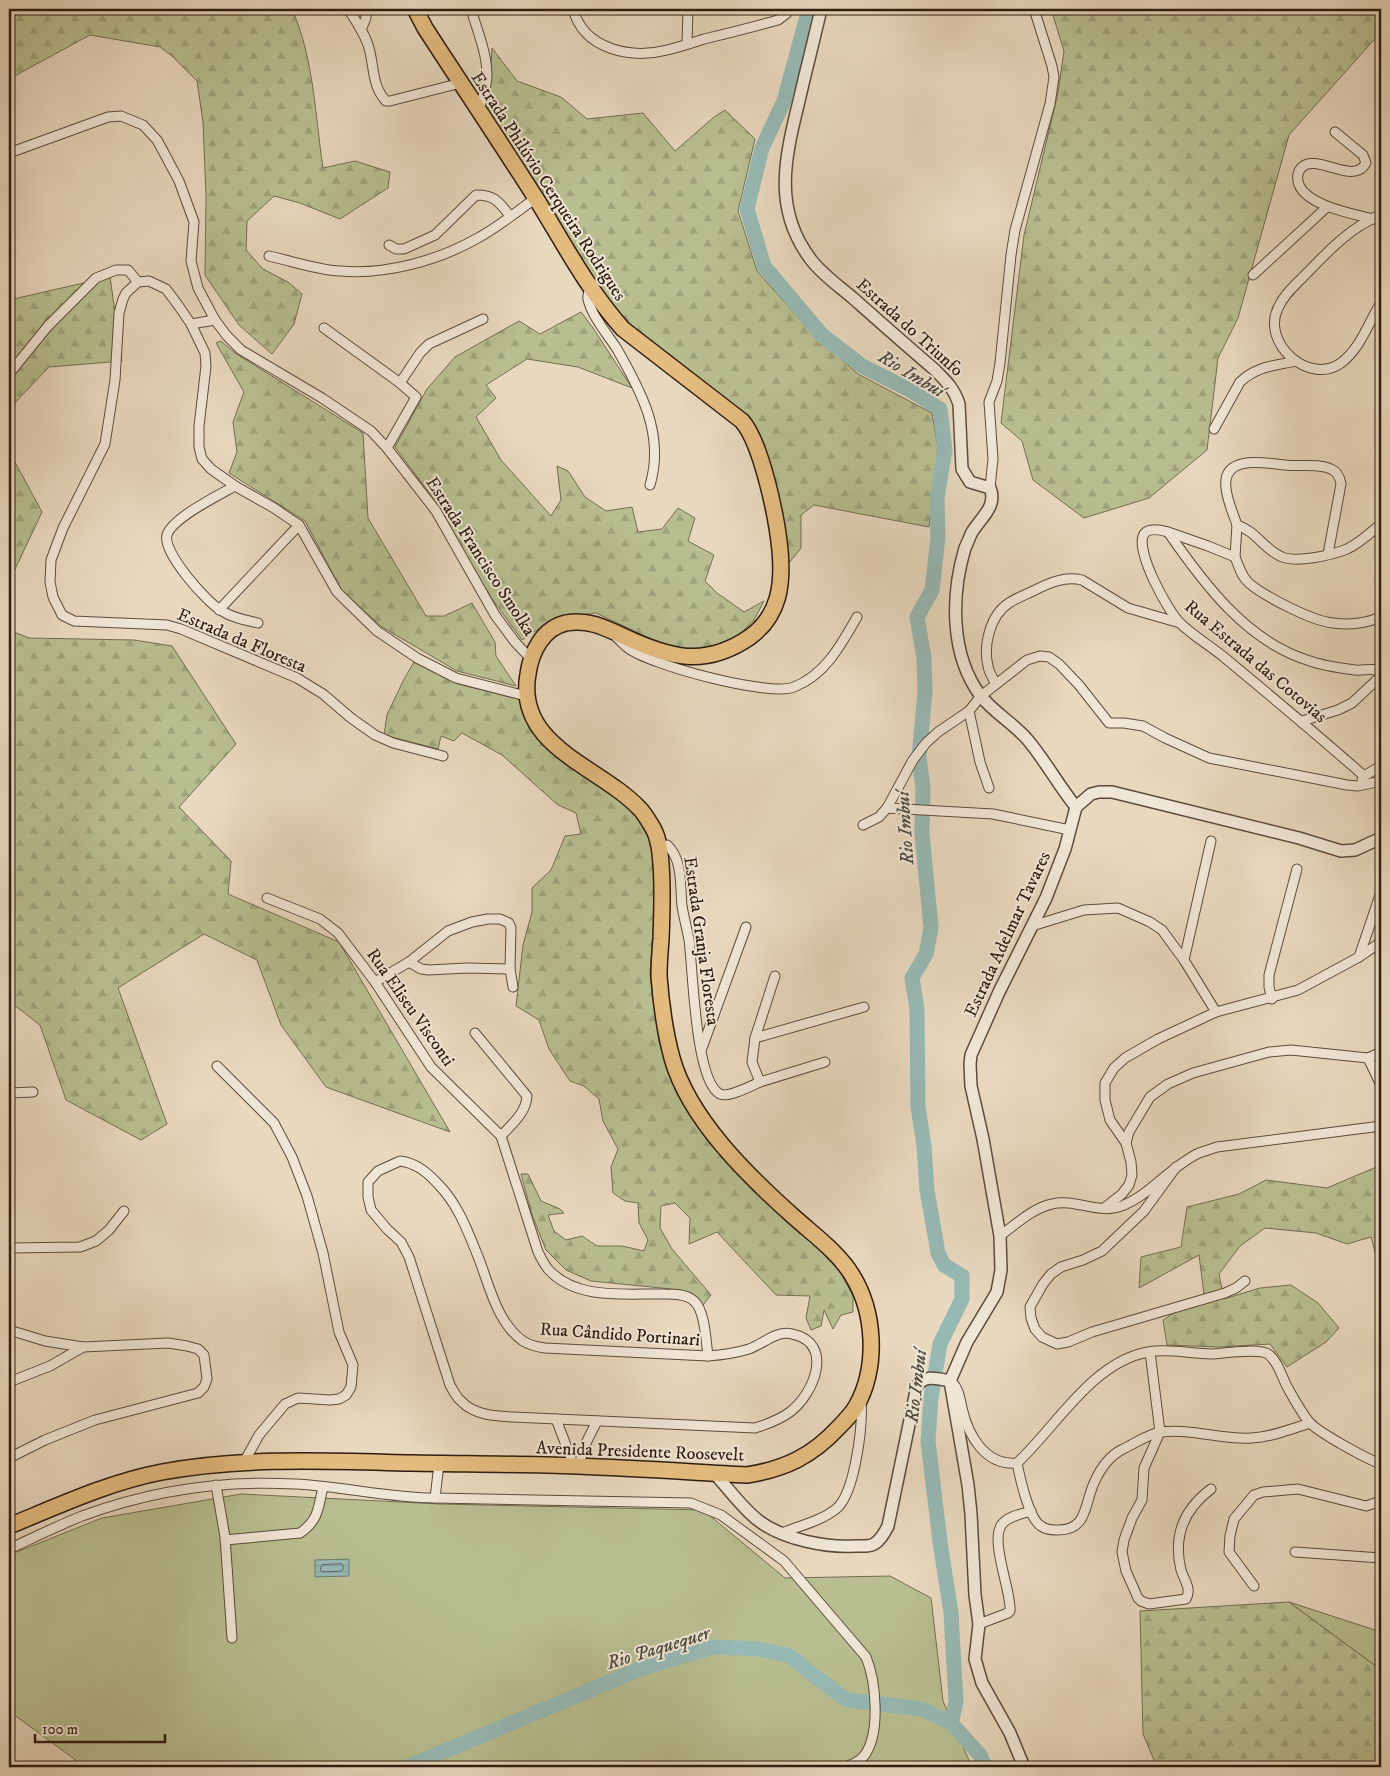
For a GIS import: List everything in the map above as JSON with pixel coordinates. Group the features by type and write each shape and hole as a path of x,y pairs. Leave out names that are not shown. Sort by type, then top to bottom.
{"main road":[{"name":"Estrada Philúvio Cerqueira Rodrigues","path":"415,9 460,83 536,198 590,288 623,329 742,421 749,430 759,456 775,520 781,573 777,603 771,615 757,632 735,647 714,654 695,657 676,656 651,650 595,623 580,622 561,624 543,637 531,659"},
{"name":"Avenida Presidente Roosevelt","path":"9,1526 124,1482 161,1472 213,1466 338,1462 576,1466 748,1475 771,1471 803,1457 824,1443 852,1413 861,1397 871,1362 871,1338 862,1295 851,1274 835,1254 758,1184 725,1148 687,1092 673,1061 666,1030 659,975 663,882 660,847 656,832 641,809 548,739 533,720 526,696 531,659"}],"street":[{"path":"348,9 369,48 376,85 386,101 460,83"},
{"path":"361,30 366,18 366,9"},
{"path":"471,9 484,52 487,74 486,86 479,110"},
{"path":"573,9 583,29 594,41 614,50 640,54 667,50 778,20 790,9"},
{"path":"687,44 688,9"},
{"name":"Estrada do Triunfo","path":"821,9 790,138 784,191 787,210 802,246 812,262 949,384 956,393 959,404 962,469 970,482 990,488"},
{"path":"1034,9 1054,77 1050,104 1015,230 1000,364 997,381 989,402 993,459 990,488 992,499 989,509 970,535 965,550 955,609 957,636 973,683 981,696 1026,738 1044,760 1061,788 1076,807 1091,794 1112,792 1299,838 1341,851 1355,850 1381,838"},
{"name":"Estrada Francisco Smolka","path":"9,154 108,117 121,116 143,125 157,140 188,204 194,222 191,261 198,288 215,320 241,350 322,398 371,431 387,448 436,511 495,615 515,642 531,659"},
{"path":"1335,132 1363,155 1366,163 1363,168 1356,172 1310,163 1303,166 1297,175 1298,184 1307,195 1327,206 1377,216"},
{"path":"389,245 396,249 404,249 435,235 476,195 487,195 496,199 510,216"},
{"path":"269,256 339,271 368,271 400,267 433,258 476,239 536,198"},
{"path":"1253,275 1327,206"},
{"path":"1377,216 1338,243 1288,293 1278,308 1274,323 1276,338 1283,350 1308,368 1330,369 1342,362 1353,352 1381,303"},
{"path":"9,374 48,326 96,278 116,270 128,270 138,282 149,281 166,289 191,324 205,353 206,366 201,405 199,447 202,459 211,469 235,486 274,508 299,525 336,592 377,631 418,658 456,678 526,696"},
{"name":"Estrada da Floresta","path":"138,282 126,293 119,313 115,380 106,444 63,528 52,560 50,582 53,597 62,615 74,621 167,625 181,629 297,678 323,694 351,718 375,735 393,743 443,756"},
{"path":"590,288 587,298 592,310 616,348 643,398 653,426 655,445 653,474 650,485"},
{"path":"400,383 420,353 429,344 483,319"},
{"path":"191,324 215,320"},
{"path":"324,328 400,383 416,397 387,448"},
{"path":"1214,430 1244,378 1254,370 1296,361"},
{"path":"1328,554 1341,484 1340,478 1330,469 1316,466 1260,463 1239,464 1233,468 1226,479 1226,489 1236,525 1235,557 1242,575 1249,583 1278,601 1318,619 1332,623 1361,623 1376,620 1381,616"},
{"path":"235,486 186,514 167,534 167,541 178,565 190,582 219,610 236,618 258,623"},
{"path":"1236,525 1254,534 1282,557 1290,559 1328,554 1348,548 1381,524"},
{"path":"219,610 299,525"},
{"name":"Rua Estrada das Cotovias","path":"1168,532 1148,530 1144,533 1141,540 1152,576 1165,603 1180,623 1302,721 1364,776"},
{"path":"1168,532 1235,557"},
{"path":"1168,532 1224,605 1252,629 1280,648 1319,664 1357,670 1372,669 1381,672"},
{"path":"996,684 988,669 985,653 987,639 997,615 1008,603 1058,580 1073,578 1082,580 1128,608 1180,623"},
{"path":"610,630 629,649 652,660 691,673 779,690 793,688 810,678 826,665 840,646 856,618"},
{"path":"863,825 879,817 887,808 912,760 926,743 938,732 969,711 981,696 1027,660 1040,656 1049,657 1059,664 1079,685 1109,723 1143,726 1209,758 1234,764 1255,766 1318,780 1358,786 1381,781"},
{"path":"1302,721 1338,710 1352,703 1381,676"},
{"path":"969,711 980,762 989,788"},
{"path":"1358,786 1364,776 1381,766"},
{"name":"Estrada Adelmar Tavares","path":"946,1380 996,1292 1001,1270 1000,1236 983,1139 971,1086 970,1064 972,1055 980,1034 1046,898 1065,849 1076,807"},
{"path":"887,808 993,814 1070,830"},
{"path":"1184,960 1211,841"},
{"name":"Estrada Granja Floresta","path":"660,847 667,845 674,851 679,873 682,907 689,941 694,1008 701,1050"},
{"path":"1272,998 1270,975 1298,869"},
{"path":"1359,957 1381,892"},
{"name":"Rua Eliseu Visconti","path":"267,898 320,919 338,933 375,982 431,1067 500,1136 538,1252 548,1268 559,1279 574,1287 592,1292 677,1294 691,1299 696,1302 701,1314 708,1356"},
{"path":"1032,926 1084,910 1118,908 1150,922 1162,930 1184,960 1216,1012"},
{"path":"375,982 409,962 448,931 472,922 500,919 508,923 511,928 510,969 513,987"},
{"path":"746,927 701,1050 709,1082 720,1094 726,1095 760,1082 825,1062"},
{"path":"1104,1208 1122,1194 1129,1185 1132,1174 1126,1143 1110,1120 1105,1100 1105,1083 1114,1068 1125,1058 1158,1039 1216,1012 1298,990 1359,957 1381,942"},
{"path":"409,962 429,970 467,968 510,969"},
{"path":"760,1082 752,1062 755,1038 775,976"},
{"path":"755,1038 864,1007"},
{"path":"476,1033 527,1096 527,1104 520,1115 500,1136"},
{"path":"1126,1143 1129,1132 1150,1097 1168,1084 1193,1073 1268,1052 1291,1050 1368,1058 1381,1052"},
{"path":"1368,1058 1381,1085"},
{"path":"218,1066 274,1123 292,1157 307,1196 323,1254 340,1332 353,1365 351,1387 346,1395 340,1399 330,1400 298,1398 285,1404 259,1435 244,1464"},
{"path":"9,1094 33,1092"},
{"path":"1000,1236 1039,1208 1053,1203 1112,1209 1133,1200 1198,1153 1217,1147 1381,1126"},
{"name":"Rua Cândido Portinari","path":"400,1161 409,1162 422,1168 447,1193 462,1220 477,1254 495,1303 511,1330 524,1342 545,1348 708,1356 750,1348 774,1336 791,1333 804,1338 811,1344 817,1356 817,1371 814,1382 792,1411 774,1422 756,1428 489,1415 472,1409 460,1401 450,1385 409,1257 401,1242 387,1229 372,1210 368,1198 368,1182 378,1171 400,1161"},
{"path":"1176,1168 1144,1211 1102,1251 1061,1267 1050,1274 1042,1284 1030,1307 1035,1329 1042,1337 1049,1341 1057,1344 1062,1343 1092,1332 1225,1292 1236,1288 1245,1281"},
{"path":"9,1248 80,1247 96,1241 109,1230 124,1211"},
{"path":"9,1330 45,1341 83,1347 168,1343 187,1346 198,1350 204,1355 207,1379 204,1387 198,1393 95,1420 45,1440 9,1458"},
{"path":"9,1382 50,1366 83,1347"},
{"path":"714,1473 749,1512 761,1522 782,1533 806,1541 838,1547 870,1546 877,1543 888,1526 915,1394 920,1382 929,1378 946,1380 955,1386 967,1427 978,1445 988,1456 1004,1463 1017,1463 1034,1447 1087,1387 1109,1368 1130,1356 1150,1352 1209,1354 1259,1351 1269,1354 1276,1364 1287,1388 1310,1423 1358,1453 1381,1464"},
{"path":"1150,1352 1160,1432 1144,1468 1142,1500 1132,1518 1122,1552 1126,1571 1141,1601 1149,1604 1186,1599 1189,1594 1177,1550 1179,1536 1184,1519 1188,1513 1202,1496 1211,1489"},
{"path":"946,1380 956,1418 968,1485 978,1624 975,1652 977,1670 989,1699 1010,1733 1024,1767"},
{"path":"782,1533 825,1515 836,1509 843,1501 850,1488 859,1439 862,1416 861,1397"},
{"path":"556,1419 576,1466"},
{"path":"576,1466 597,1421"},
{"path":"1017,1463 1036,1522 1047,1529 1069,1529 1082,1520 1093,1484 1107,1461 1117,1452 1160,1432 1250,1438 1266,1436 1310,1423"},
{"path":"435,1498 439,1464"},
{"path":"9,1549 80,1517 133,1499 216,1484 296,1484 396,1496 435,1498 691,1503 721,1515 784,1561 866,1657 870,1667 874,1690 874,1721 871,1743 864,1757 853,1765 844,1767"},
{"path":"216,1484 225,1540 232,1638"},
{"path":"225,1540 300,1533 310,1526 316,1518 323,1486"},
{"path":"1254,1586 1229,1552 1234,1519 1254,1495 1263,1492 1298,1489 1366,1506 1381,1501"},
{"path":"978,1624 1008,1613 1010,1610 1000,1561 1000,1525 1006,1520 1031,1511"},
{"path":"1295,1552 1381,1558"}],"green space":[{"path":"9,9 292,9 305,47 313,87 323,168 355,161 390,172 388,188 340,219 300,203 274,196 247,221 246,250 263,269 288,282 302,294 294,324 272,354 239,325 205,275 206,197 203,122 197,81 160,47 90,35 9,79"},
{"path":"1051,9 1381,9 1381,32 1289,135 1238,318 1218,358 1207,450 1149,498 1084,518 1033,480 1022,441 1001,423 1024,235 1058,93 1064,51"},
{"path":"492,48 517,81 561,97 587,119 643,113 675,151 714,117 725,110 755,139 738,211 757,271 812,333 858,374 932,413 938,448 929,527 814,505 801,515 801,548 789,563 757,428 631,329 595,281 488,111"},
{"path":"110,277 122,361 49,367 9,409 9,300"},
{"path":"581,312 632,388 578,367 527,359 486,385 496,398 476,417 501,460 551,516 561,500 557,466 568,471 585,497 606,511 632,507 638,532 662,529 678,508 695,518 688,541 714,555 705,581 717,593 744,612 764,601 754,620 732,642 703,649 679,650 596,613 555,618 522,640 482,585 441,509 395,447 427,389 455,357 519,321 540,334"},
{"path":"221,341 235,353 363,433 368,518 426,616 444,616 472,603 495,642 496,656 516,686 457,671 382,627 342,591 305,521 229,473 237,452 233,422 244,392 216,343"},
{"path":"9,451 42,512 9,582"},
{"path":"9,630 29,638 134,640 172,646 236,744 179,807 231,861 228,894 339,942 450,1132 326,1087 281,1025 257,960 204,934 118,988 167,1124 141,1140 66,1100 40,1025 9,1001"},
{"path":"414,662 458,684 522,700 529,725 633,810 651,843 656,888 650,975 659,1042 675,1086 713,1142 753,1191 823,1250 839,1270 853,1296 853,1312 841,1315 833,1329 824,1310 821,1326 811,1330 806,1318 810,1296 776,1295 717,1232 689,1244 690,1218 675,1203 661,1206 660,1228 672,1249 711,1295 703,1305 696,1297 671,1289 591,1281 566,1270 546,1250 532,1215 521,1174 528,1174 541,1201 560,1209 564,1213 548,1215 554,1231 566,1240 582,1236 597,1246 622,1246 644,1251 648,1240 639,1223 638,1203 625,1201 613,1193 611,1167 618,1149 603,1121 599,1099 584,1086 570,1081 549,1049 539,1020 516,1006 523,945 532,912 532,888 551,870 565,836 581,834 576,813 558,805 502,755 462,733 454,741 441,736 438,749 384,735 387,715"},
{"path":"1381,1165 1381,1274 1371,1237 1347,1244 1316,1233 1265,1228 1240,1246 1219,1274 1224,1299 1260,1288 1291,1285 1318,1303 1339,1328 1326,1342 1287,1367 1270,1344 1220,1347 1167,1345 1163,1320 1204,1294 1199,1255 1139,1288 1141,1257 1181,1247 1187,1207 1239,1194 1266,1180 1327,1188"},
{"path":"241,1494 440,1504 703,1510 785,1578 890,1576 931,1598 943,1701 972,1767 842,1767 844,1763 765,1767 85,1767 9,1711 9,1555 102,1518"},
{"path":"1289,1602 1381,1632 1381,1670"},
{"path":"1289,1602 1381,1670 1381,1767 1157,1767 1143,1734 1140,1611"}],"water":[{"path":"349,1559 349,1576 315,1577 315,1560"}],"waterway":[{"name":"Rio Imbuí","path":"809,9 784,101 762,148 747,209 764,266 822,335 862,366 908,389 940,409 945,450 937,498 938,537 932,590 917,617 924,658 925,692 919,758 923,788 922,833 931,928 926,954 912,978 917,1009 918,1107 924,1145 927,1191 938,1253 944,1265 962,1276 962,1299 940,1344 931,1398 928,1441 951,1613 956,1702 951,1723"},
{"name":"Rio Paquequer","path":"407,1767 640,1669 713,1647 759,1649 790,1656 847,1700 922,1709 951,1723 980,1755 985,1767"}]}
